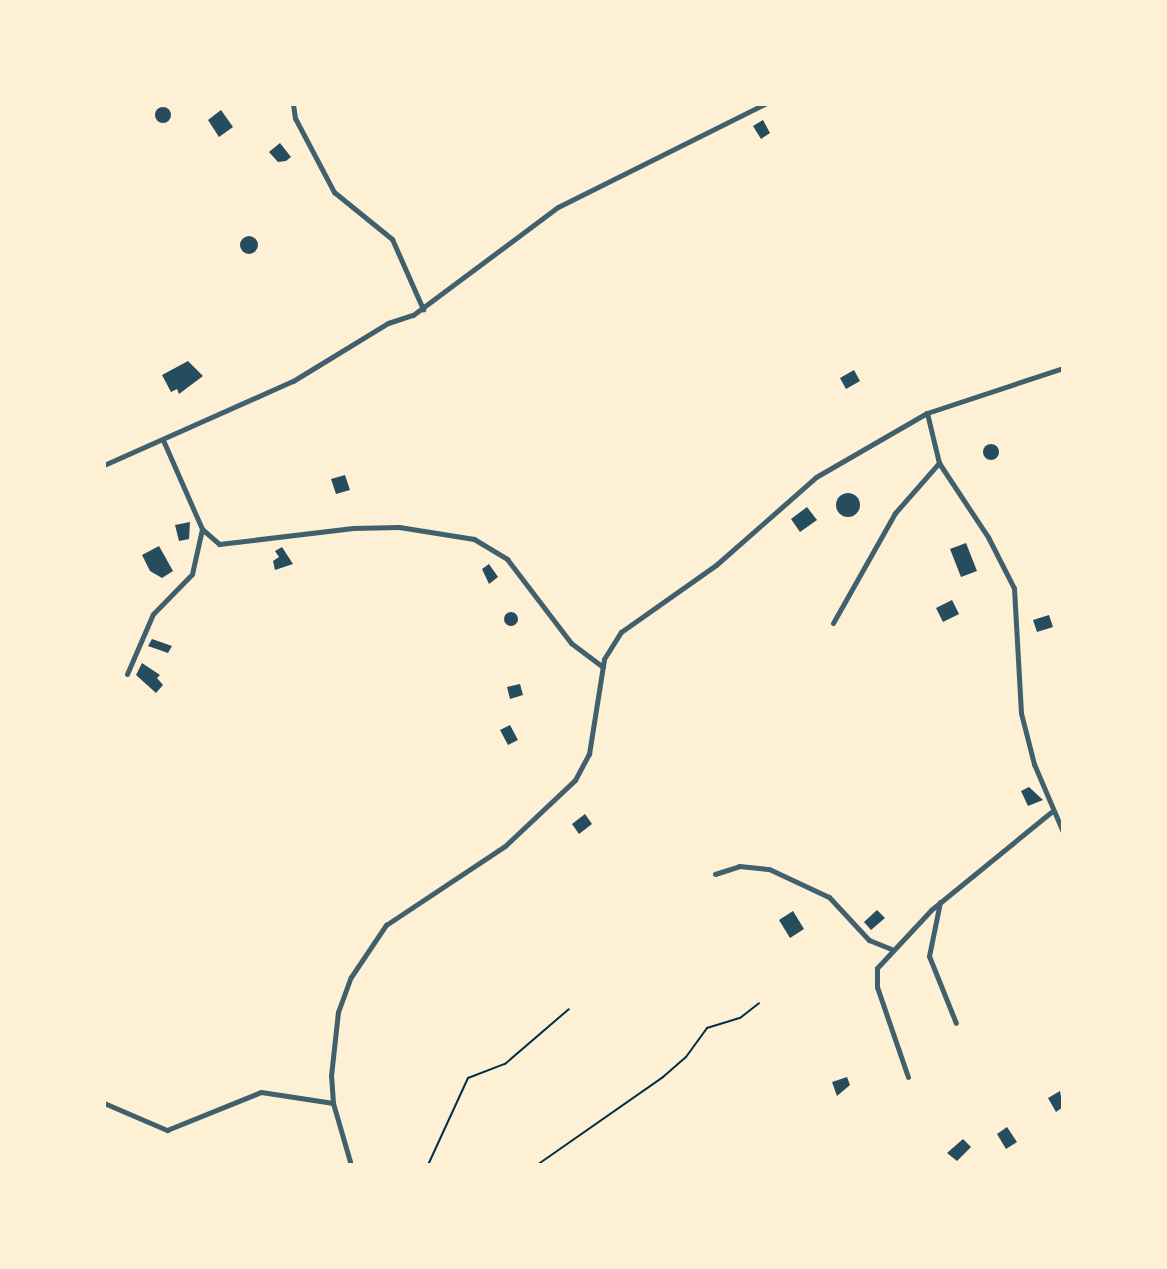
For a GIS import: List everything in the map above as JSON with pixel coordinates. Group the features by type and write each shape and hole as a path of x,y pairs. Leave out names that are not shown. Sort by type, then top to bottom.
{"street":[{"path":"293,104 295,118 334,192 392,239 423,309"},
{"path":"104,465 293,381 388,323 423,309 558,207 765,104"},
{"path":"351,1165 333,1103 338,1012 363,958 400,913 497,852 565,793 589,754 603,667 621,632 716,565 774,509 816,477 927,413 1063,368"},
{"path":"927,413 928,435 939,463 988,537 1014,588 1018,700 1051,812 1063,832"},
{"path":"163,440 202,529 219,544 231,546 353,528 399,527 474,539 507,559 571,643 603,667"},
{"path":"833,623 895,513 939,463"},
{"path":"127,674 153,614 192,574 202,529"},
{"path":"908,1077 875,976 892,949 941,902 1051,812"},
{"path":"715,874 739,866 769,869 829,897 869,940 892,949"},
{"path":"941,902 929,956 956,1023"},
{"path":"104,1103 167,1130 261,1092 333,1103"}],"path":[{"path":"537,1165 663,1077 686,1057 707,1028 748,1014 759,1003"},
{"path":"428,1165 468,1078 505,1064 569,1009"}],"building":[{"path":"163,107 171,115 163,123 155,115"},
{"path":"221,110 233,127 219,137 208,120"},
{"path":"763,120 770,133 761,139 753,126"},
{"path":"280,143 291,157 278,162 269,152"},
{"path":"245,236 253,236 258,245 256,252 245,254 240,249 240,241"},
{"path":"188,361 203,376 179,394 177,389 171,392 162,375"},
{"path":"854,370 860,381 846,389 840,378"},
{"path":"991,444 999,452 991,460 983,452"},
{"path":"345,475 350,490 336,494 331,479"},
{"path":"848,493 857,496 860,505 857,514 848,517 839,514 836,505 839,496"},
{"path":"807,507 817,520 800,532 791,519"},
{"path":"190,522 189,539 179,541 175,525"},
{"path":"966,543 977,571 961,577 950,549"},
{"path":"159,546 173,571 162,578 150,571 142,555"},
{"path":"282,547 293,564 275,570 273,561 279,557 275,551"},
{"path":"489,564 498,577 489,584 482,569"},
{"path":"952,600 959,614 943,622 936,608"},
{"path":"511,612 518,619 511,626 504,619"},
{"path":"1049,615 1053,627 1037,632 1033,620"},
{"path":"152,639 172,646 168,653 148,646"},
{"path":"142,663 160,675 157,678 163,685 156,693 136,675"},
{"path":"520,684 523,695 510,699 507,687"},
{"path":"510,725 518,740 508,745 500,730"},
{"path":"1029,787 1043,800 1028,806 1021,791"},
{"path":"585,814 592,824 579,834 572,824"},
{"path":"877,910 885,918 871,930 864,922"},
{"path":"793,911 804,929 790,938 779,920"},
{"path":"847,1077 850,1085 837,1096 832,1082"},
{"path":"1060,1091 1063,1107 1056,1112 1048,1098"},
{"path":"1007,1127 1017,1142 1006,1149 997,1134"},
{"path":"963,1139 971,1147 957,1161 947,1153"}]}
